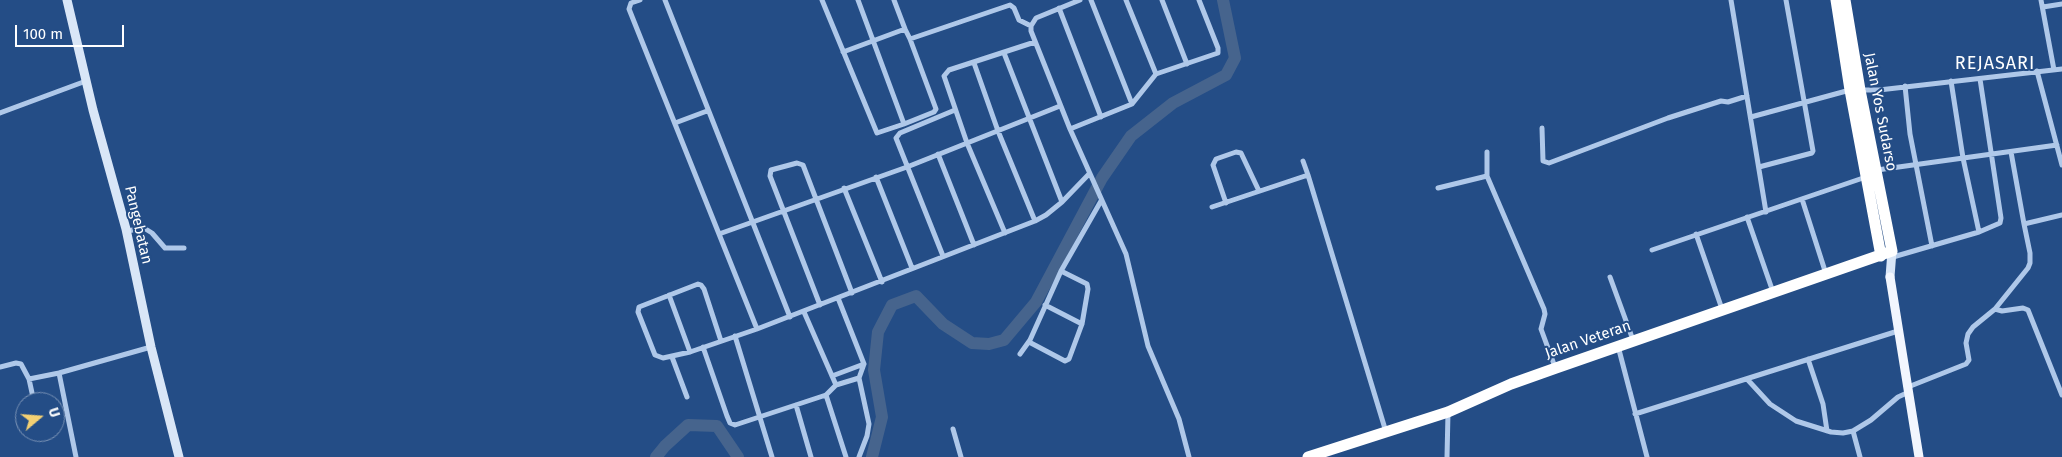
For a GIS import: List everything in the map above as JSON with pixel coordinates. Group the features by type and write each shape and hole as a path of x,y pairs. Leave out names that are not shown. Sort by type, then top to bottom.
{"highway":[{"name":"Jalan Yos Sudarso","path":"1836,0 1872,173 1888,230 1892,254"},
{"name":"Jalan Yos Sudarso","path":"1845,0 1855,90"},
{"name":"Jalan Yos Sudarso","path":"1872,173 1876,226 1881,256"},
{"name":"Jalan Veteran","path":"1308,457 1448,412 1511,384 1722,309 1892,254"}],"main road":[{"path":"1890,277 1919,457"}],"street":[{"name":"Pangebatan","path":"67,0 126,228 151,347 179,457"},
{"path":"640,0 631,3 629,9 756,328"},
{"path":"665,0 751,223 790,317"},
{"path":"822,0 875,131 880,133 934,112 936,109 894,0"},
{"path":"858,0 904,124"},
{"path":"1080,0 1036,18 1031,26 1035,42 1060,106 1126,254 1148,346 1179,419 1189,457"},
{"path":"1091,0 1132,104"},
{"path":"1126,0 1156,74"},
{"path":"1162,0 1187,64"},
{"path":"1070,129 1132,104 1156,74 1212,56 1218,51 1199,0"},
{"path":"1731,0 1766,212"},
{"path":"1759,167 1813,152 1786,0"},
{"path":"2041,0 2054,70"},
{"path":"2043,7 2062,4"},
{"path":"910,39 1010,6 1014,8 1019,20 1031,26"},
{"path":"1059,8 1101,117"},
{"path":"842,52 905,29"},
{"path":"1005,233 967,143 945,80 945,73 949,70 1035,42"},
{"path":"1004,53 1062,202"},
{"path":"974,63 998,131 1035,221"},
{"path":"1751,117 1805,101 1855,90 1980,79 2062,69"},
{"path":"2036,71 2062,165"},
{"path":"1890,277 1892,254 1932,246 1979,232 1997,225 2000,221 1980,79"},
{"path":"0,113 87,80"},
{"path":"1951,81 1963,158 1979,232"},
{"path":"1905,86 1916,164 1932,246"},
{"path":"1542,128 1543,161 1549,162 1668,118 1721,101 1728,102 1747,96"},
{"path":"719,234 907,167 1060,106"},
{"path":"943,256 897,142 897,135 955,110"},
{"path":"675,123 707,111"},
{"path":"1652,250 1766,212 1872,173 1916,164 2057,145"},
{"path":"1226,203 1213,165 1214,161 1236,152 1241,153 1258,191"},
{"path":"1487,152 1486,176 1544,309 1545,314 1540,329 1556,368"},
{"path":"1747,378 1770,404 1796,422 1843,433 1853,431 1871,420 1908,389 1966,364 1969,360 1966,343 1968,334 1973,327 1995,309 2028,268 2030,262 2030,253 2011,152"},
{"path":"938,154 974,245"},
{"path":"1303,161 1386,433"},
{"path":"820,305 770,176 771,170 798,162 802,163 852,293"},
{"path":"1212,207 1308,175"},
{"path":"721,341 701,285 698,284 639,307 638,312 655,355 658,358 672,357 690,352 804,312 1035,221 1062,202 1090,176"},
{"path":"1438,188 1486,176"},
{"path":"876,178 912,268"},
{"path":"844,188 882,282"},
{"path":"1020,354 1029,342 1061,271 1100,199"},
{"path":"1802,199 1826,274"},
{"path":"2024,224 2062,215"},
{"path":"1747,217 1774,292"},
{"path":"126,228 144,228 152,233 165,248 184,248"},
{"path":"1696,234 1722,309"},
{"path":"1881,256 1890,277"},
{"path":"1029,342 1066,362 1069,359 1082,324 1088,287 1086,284 1061,271"},
{"path":"1610,277 1633,340"},
{"path":"668,295 690,352"},
{"path":"838,298 864,364 859,378 870,424 859,457"},
{"path":"1045,305 1082,324"},
{"path":"1995,309 2002,311 2023,308 2028,310 2062,395"},
{"path":"804,312 836,385"},
{"path":"1635,414 1898,331"},
{"path":"735,336 772,457"},
{"path":"1618,346 1647,457"},
{"path":"29,379 59,373 151,347"},
{"path":"703,347 730,423 739,425 826,395 836,385 859,378"},
{"path":"672,357 687,397"},
{"path":"1808,359 1828,431"},
{"path":"0,367 16,363 21,364 29,379 32,392"},
{"path":"832,376 864,364"},
{"path":"59,373 76,457"},
{"path":"826,395 846,457"},
{"path":"796,405 811,457"},
{"path":"1447,457 1448,412"},
{"path":"953,429 961,457"},
{"path":"1853,431 1860,457"}],"waterway":[{"path":"872,457 882,417 874,370 878,332 892,305 916,296 943,324 972,343 989,344 1004,340 1036,302 1102,178 1131,136 1173,103 1226,75 1235,58 1223,0"},
{"path":"656,457 688,425 717,426 738,457"}],"district":[{"name":"REJASARI","path":"1995,64"}]}
